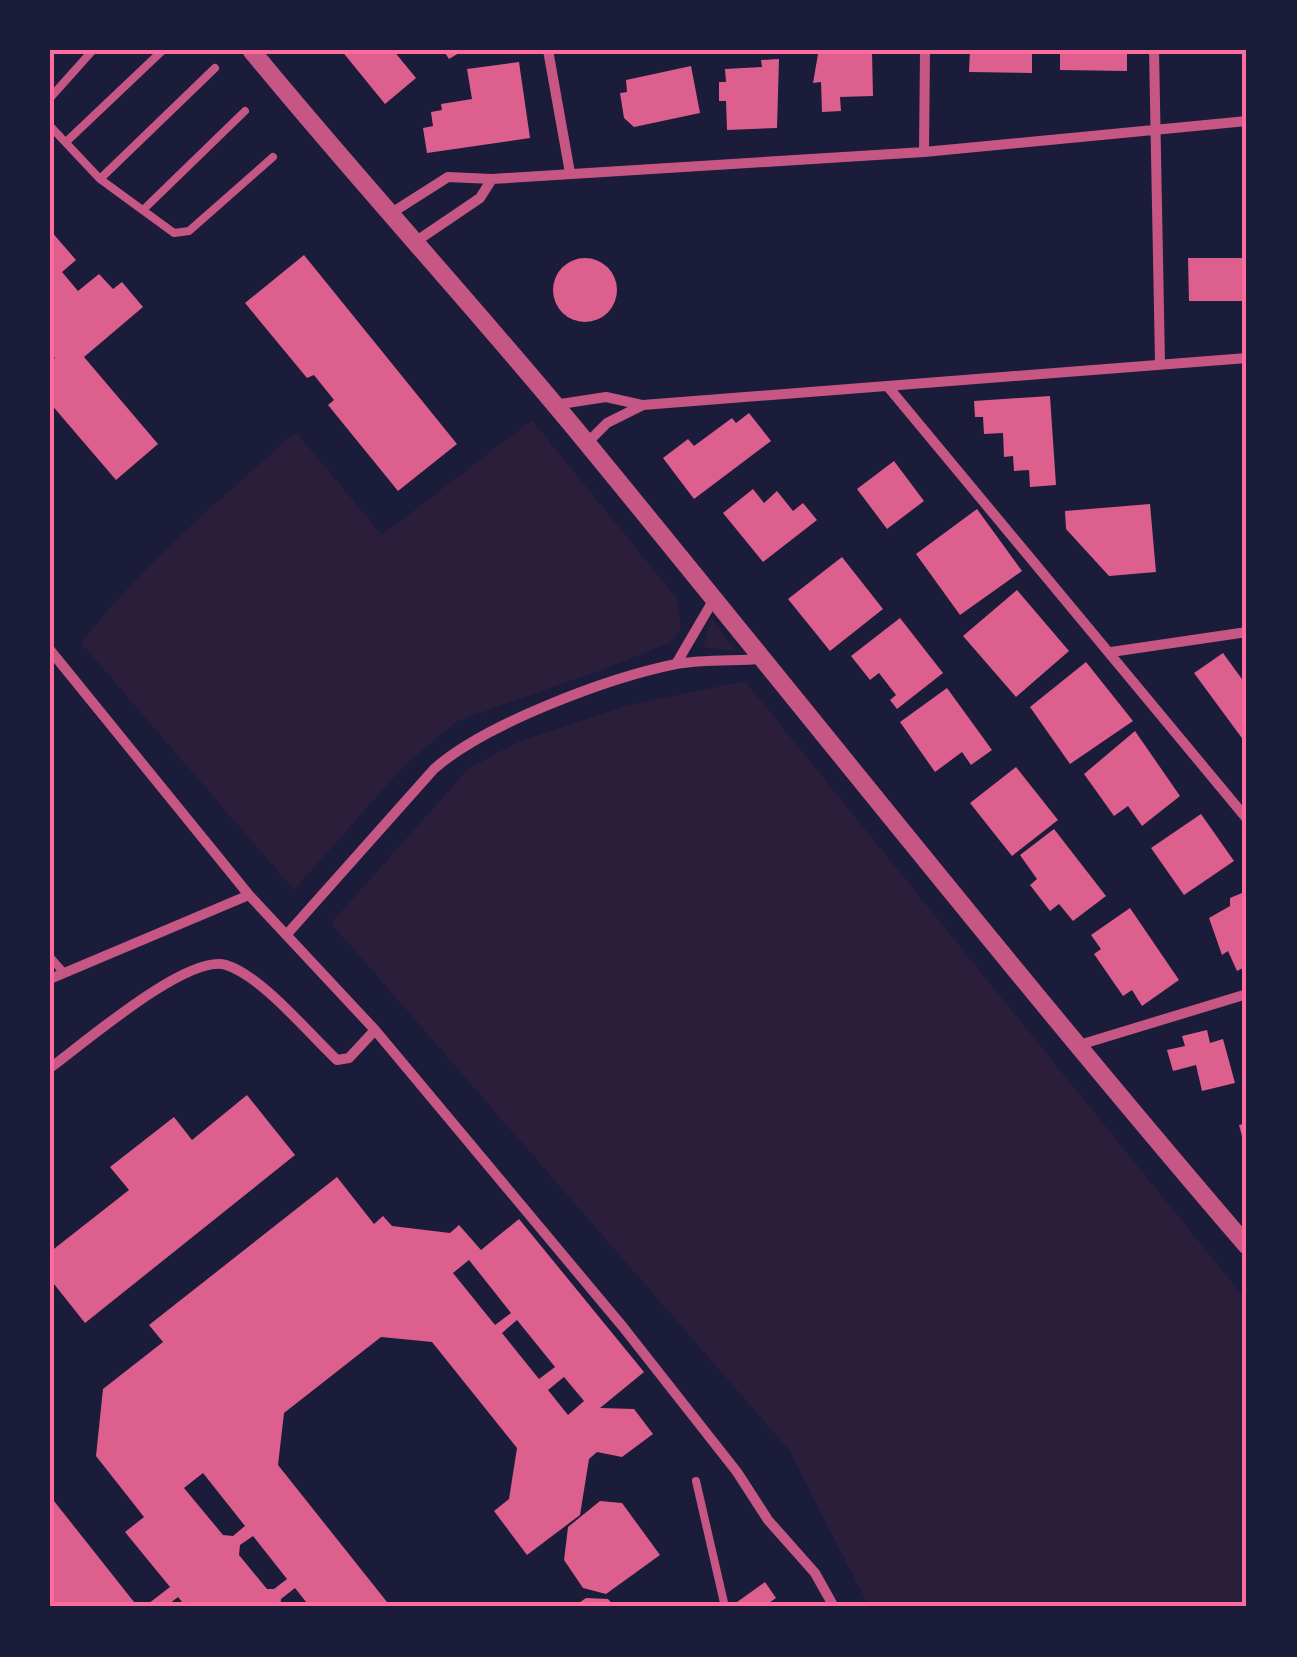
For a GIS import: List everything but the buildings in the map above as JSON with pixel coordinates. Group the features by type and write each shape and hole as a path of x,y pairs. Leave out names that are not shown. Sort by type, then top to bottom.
{"street":[{"path":"251,50 418,240 1075,1046 1247,1246"},
{"path":"548,50 570,172"},
{"path":"924,152 925,50"},
{"path":"1154,50 1160,362"},
{"path":"393,212 448,176 492,179 924,152 1247,120"},
{"path":"418,240 480,198 492,179"},
{"path":"554,404 606,397 644,405 1247,358"},
{"path":"889,388 1247,819"},
{"path":"587,444 606,423 644,405"},
{"path":"676,664 714,599"},
{"path":"1112,652 1247,632"},
{"path":"50,650 249,895 375,1030 679,1397 768,1520 815,1573 834,1607"},
{"path":"288,934 434,770 461,747 541,709 676,664 762,659"},
{"path":"50,979 249,895"},
{"path":"50,1068 180,974 210,963 226,964 260,987 337,1060 348,1058 375,1030"},
{"path":"1075,1046 1247,994"}],"lane":[{"path":"50,98 92,50"},
{"path":"66,142 163,50"},
{"path":"100,179 216,68"},
{"path":"143,210 245,111"},
{"path":"50,126 100,179 174,233 189,231 272,157"},
{"path":"50,956 64,974"},
{"path":"696,1481 725,1607"}],"shaded area":[{"path":"532,420 678,600 681,630 669,643 610,667 457,721 404,766 294,890 81,643 157,559 296,432 382,535"},
{"path":"711,618 736,651 703,647"},
{"path":"745,681 1247,1301 1247,1607 869,1607 789,1450 331,923 469,768 518,742 624,706"}]}
